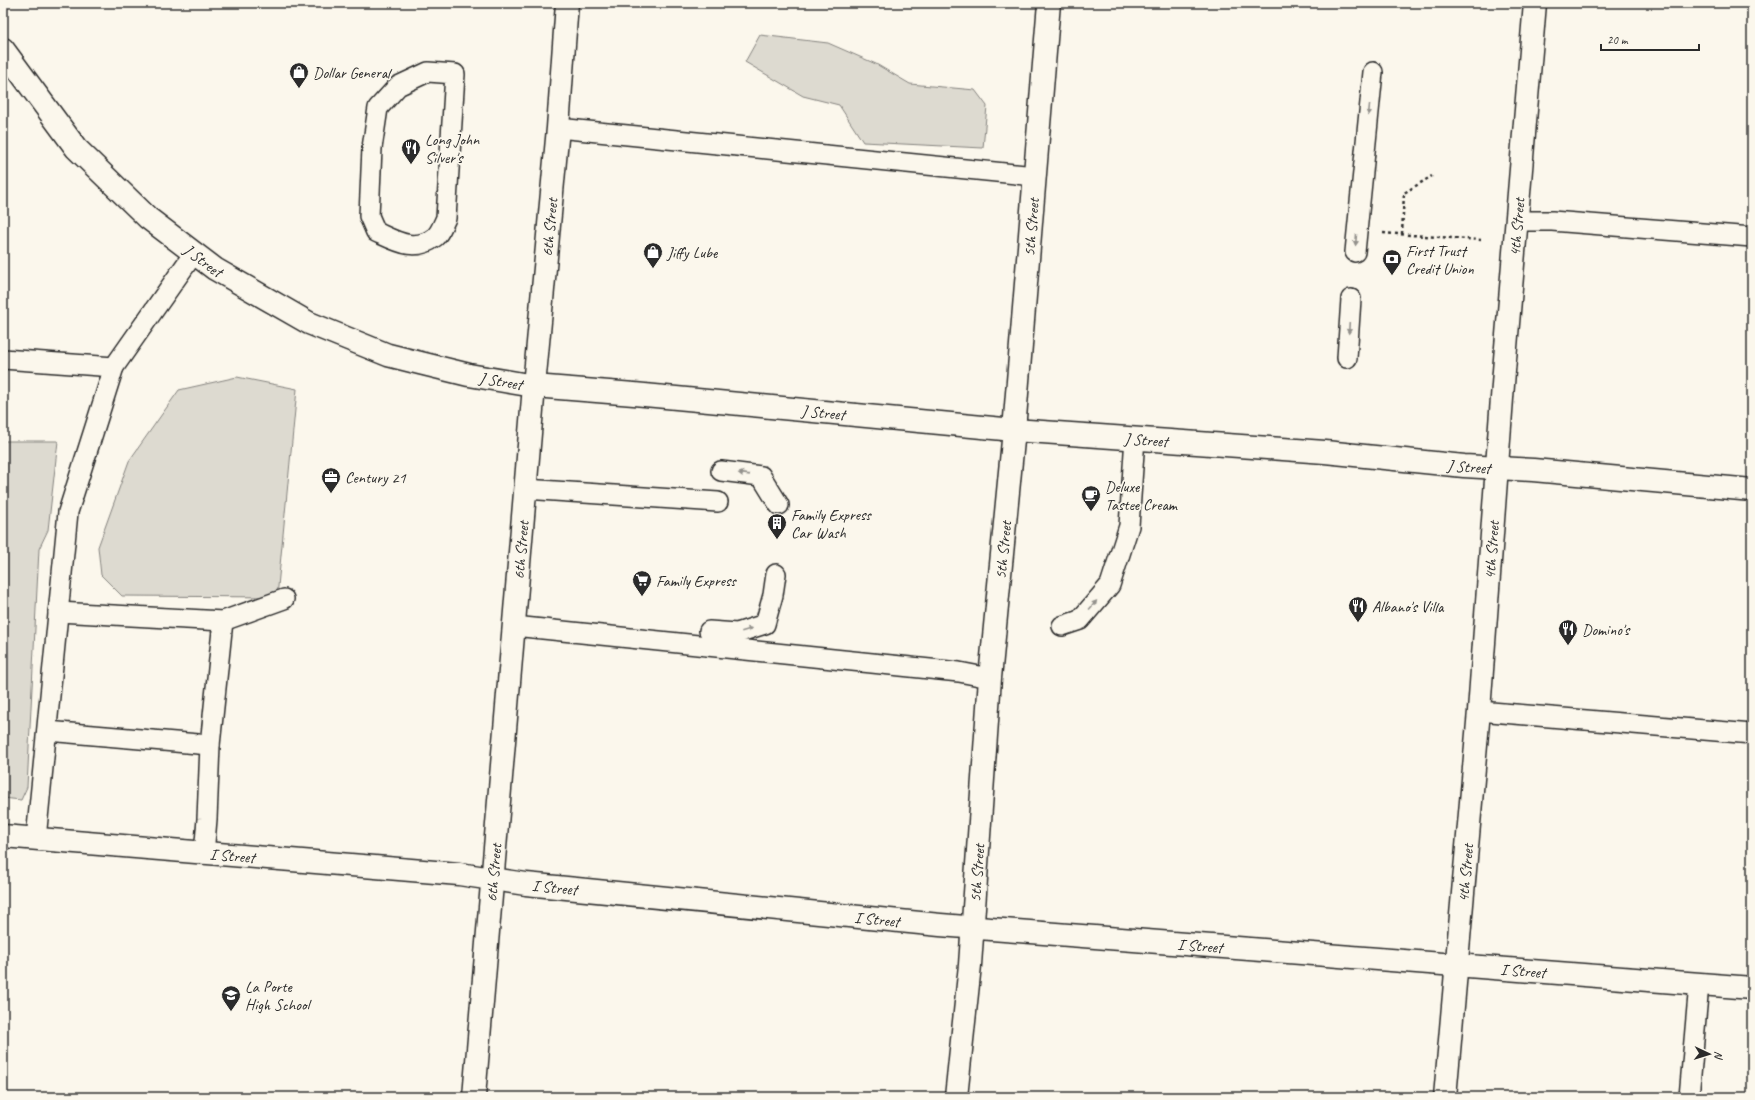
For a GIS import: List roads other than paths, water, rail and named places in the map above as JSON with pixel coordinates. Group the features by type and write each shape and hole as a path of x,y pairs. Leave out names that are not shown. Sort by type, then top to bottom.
{"street":[{"name":"6th Street","path":"474,1097 534,386 558,128 566,3"},
{"name":"5th Street","path":"956,1097 970,965 990,678 1014,430 1049,3"},
{"name":"4th Street","path":"1446,1097 1479,711 1504,371 1535,3"},
{"name":"J Street","path":"5,53 76,148 148,218 215,269 309,323 388,355 469,376 534,386 1014,430 1135,438 1497,467 1752,490"},
{"name":"I Street","path":"3,836 204,854 459,874 526,884 972,926 1752,988"}],"lane":[{"path":"428,72 455,74 446,218 436,237 419,246 401,243 376,232 369,216 372,148 378,108 398,86 428,72"},
{"path":"1354,252 1373,72"},
{"path":"558,128 1035,176"},
{"path":"1517,222 1552,221 1752,237"},
{"path":"36,839 68,512 114,367 194,253"},
{"path":"1347,358 1351,299"},
{"path":"3,359 114,367"},
{"path":"1062,626 1080,620 1110,585 1129,526 1135,438"},
{"path":"721,471 761,476 779,505"},
{"path":"526,489 718,502"},
{"path":"709,631 737,633 765,624 773,595 776,574"},
{"path":"58,612 223,622 284,599"},
{"path":"204,854 210,745 223,622"},
{"path":"514,626 959,672 990,678"},
{"path":"1479,711 1752,734"},
{"path":"47,731 210,745"},
{"path":"1689,1097 1699,984"}],"place":[{"name":"Dollar General","path":"299,89"},
{"name":"Long John Silver's","path":"411,165"},
{"name":"Jiffy Lube","path":"653,269"},
{"name":"First Trust Credit Union","path":"1392,276"},
{"name":"Century 21","path":"331,494"},
{"name":"Deluxe Tastee Cream","path":"1091,512"},
{"name":"Family Express Car Wash","path":"777,540"},
{"name":"Family Express","path":"642,597"},
{"name":"Albano's Villa","path":"1358,623"},
{"name":"Domino's","path":"1568,646"},
{"name":"La Porte High School","path":"231,1012"}]}
